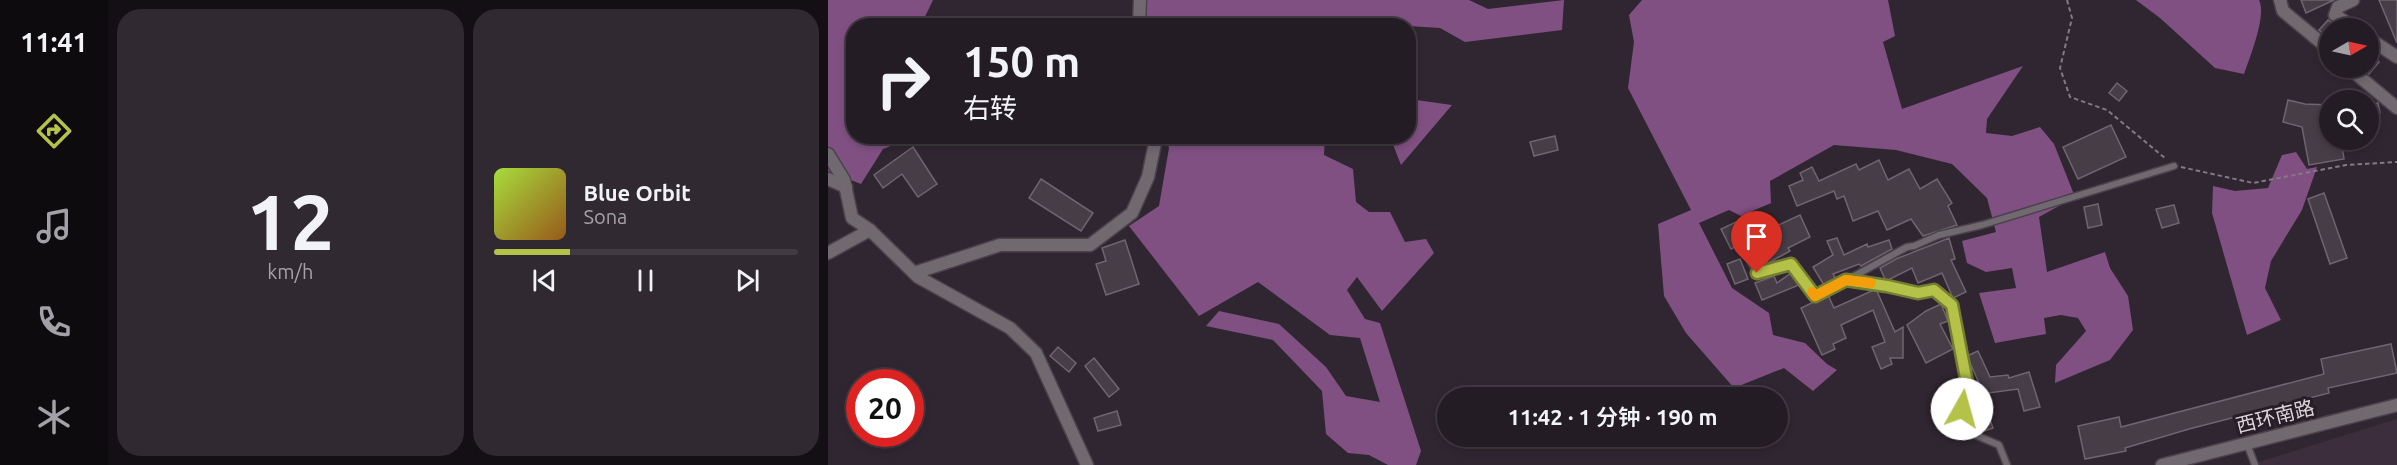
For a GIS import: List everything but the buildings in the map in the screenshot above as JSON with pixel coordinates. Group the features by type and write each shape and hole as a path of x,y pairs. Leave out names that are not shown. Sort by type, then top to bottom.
{"street":[{"path":"1139,18 1140,0"},
{"path":"2280,0 2283,11 2319,41"},
{"path":"2339,18 2334,15 2338,7 2353,0"},
{"path":"2379,45 2397,57"},
{"path":"2361,78 2397,108"},
{"path":"914,273 1000,245 1090,245 1132,213 1148,177 1155,144"},
{"path":"828,154 844,180 852,218 870,230 914,273 1010,328 1036,353 1087,465"},
{"path":"828,178 846,187"},
{"path":"828,253 870,230"},
{"name":"西环南路","path":"2162,465 2397,405"}],"lane":[{"path":"1744,252 1757,273 1791,264 1815,296 1907,247 1939,235 1982,225 2174,166"},
{"path":"1846,280 1918,293 1934,290 1952,305 1967,383 1962,409 1973,434 2000,445 2007,465"},
{"path":"2247,443 2255,465"}],"path":[{"path":"2067,0 2072,18 2060,68 2070,97 2107,110 2174,166 2253,183 2346,165 2397,162"}],"shaded area":[{"path":"828,0 933,0 924,18 846,18 846,144 896,144 883,149 861,184 828,171"},
{"path":"1138,0 1469,0 1488,9 1564,0 1562,30 1465,42 1440,28 1416,26 1416,18 1141,18"},
{"path":"1642,0 1888,0 1895,36 1883,42 1902,109 2023,66 1987,119 1986,133 2012,136 2040,127 2054,144 2075,197 2039,217 2047,272 2105,252 2110,268 2128,296 2133,330 2110,360 2055,383 2056,365 2086,331 2078,318 2061,315 2044,318 2046,334 1995,343 1979,293 2016,288 2012,268 1986,272 1967,263 1962,241 1996,232 1987,198 1952,164 1896,150 1834,145 1770,181 1771,203 1741,216 1729,210 1699,223 1732,288 1769,313 1773,335 1805,343 1827,364 1837,370 1813,391 1784,368 1733,387 1686,333 1664,296 1658,224 1691,210 1628,88 1634,42 1629,15"},
{"path":"2136,0 2259,0 2261,16 2259,26 2244,74 2215,68 2160,18"},
{"path":"1416,100 1452,105 1401,165 1393,144 1416,144"},
{"path":"1168,144 1325,144 1324,155 1353,169 1356,202 1369,212 1390,212 1405,242 1426,239 1434,253 1382,311 1357,277 1347,290 1365,319 1380,323 1421,451 1416,465 1388,465 1369,455 1348,453 1326,434 1322,391 1273,340 1206,326 1219,311 1279,324 1326,367 1346,396 1380,402 1360,338 1330,335 1258,282 1199,316 1129,226 1159,206 1169,148"},
{"path":"2296,152 2307,169 2317,167 2302,210 2271,261 2265,288 2281,320 2247,335 2212,213 2213,186 2235,191 2268,188 2282,155"},
{"path":"2397,419 2397,465 2249,465"}],"slow traffic":[{"path":"1812,292 1815,296 1846,280 1871,283"}],"route":[{"path":"1757,273 1791,264 1815,296 1846,280 1906,289 1918,293 1934,290 1952,305 1967,383 1962,409"}]}
